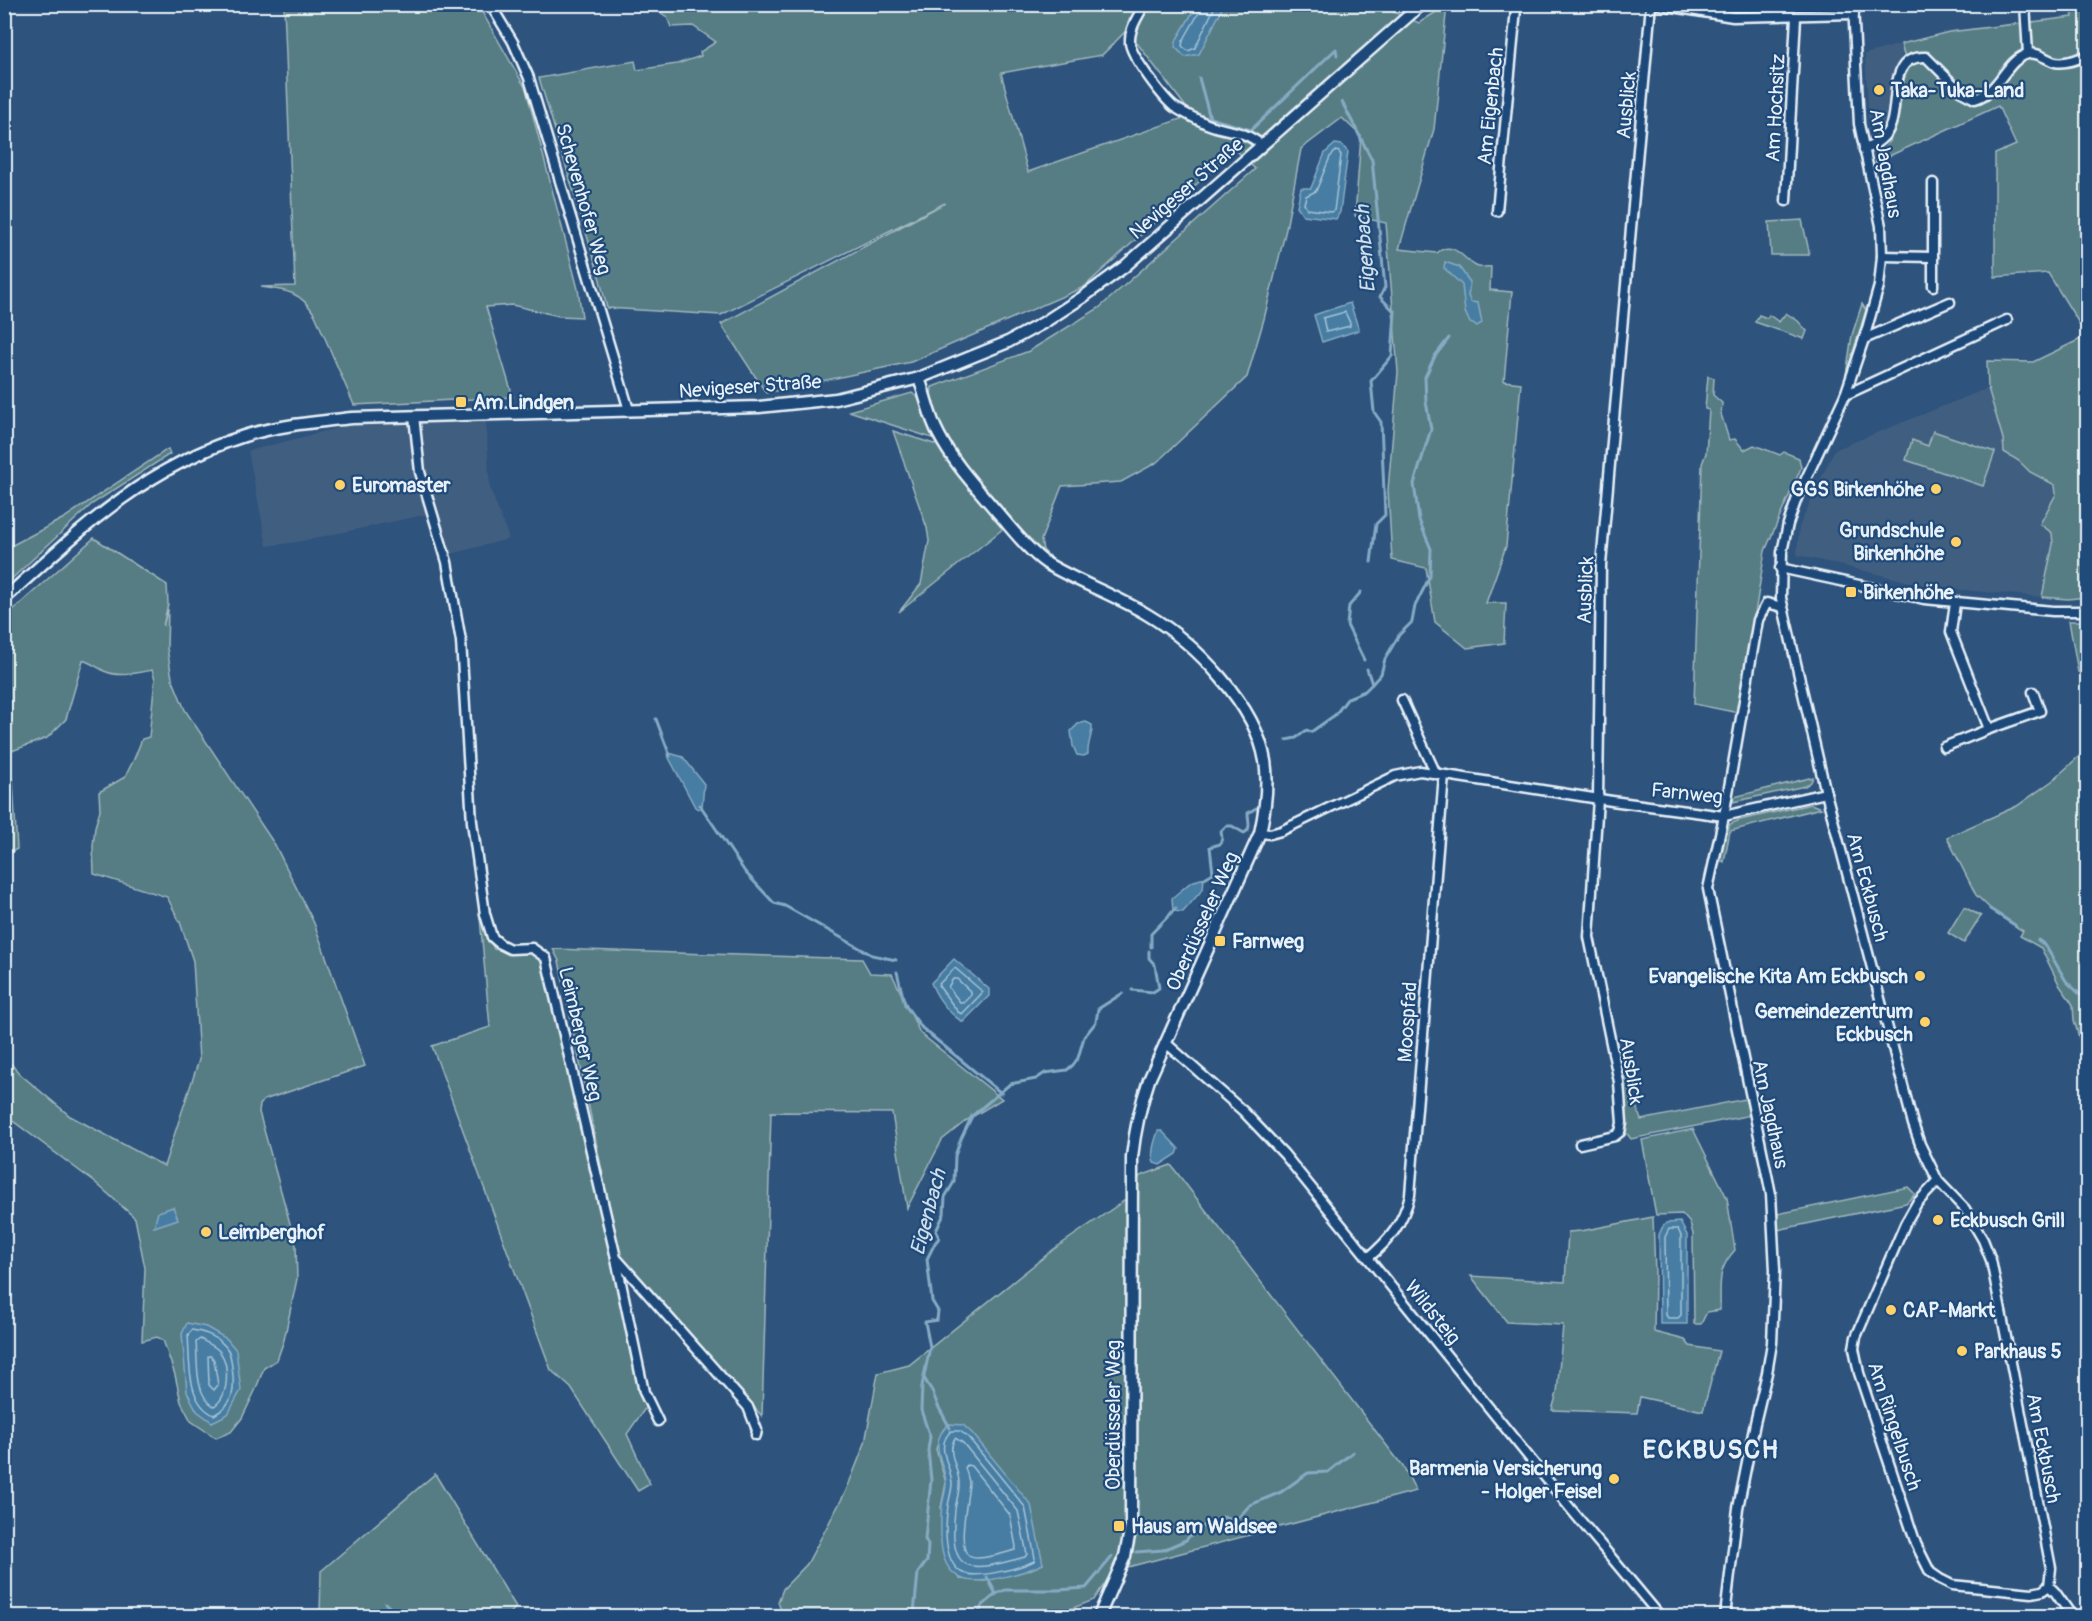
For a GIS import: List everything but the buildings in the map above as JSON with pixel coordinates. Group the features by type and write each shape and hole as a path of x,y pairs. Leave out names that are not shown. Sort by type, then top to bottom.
{"main road":[{"name":"Nevigeser Straße","path":"4,599 106,509 147,480 191,456 245,436 300,423 352,418 759,407 836,399 919,378 1008,342 1083,297 1132,260 1422,4"},
{"name":"Oberdüsseler Weg","path":"919,378 933,423 951,457 1034,553 1060,572 1148,615 1178,636 1211,668 1236,698 1252,726 1265,761 1267,786 1260,833 1166,1043 1140,1106 1135,1130 1132,1169 1131,1526 1125,1556 1099,1617"}],"street":[{"name":"Schevenhofer Weg","path":"490,4 513,42 529,78 629,410"},
{"path":"1145,4 1133,25 1130,43 1137,58 1163,95 1174,107 1214,126 1245,133 1262,145"},
{"name":"Am Eigenbach","path":"1497,211 1515,4"},
{"path":"1653,4 1733,17 1796,17 1853,9"},
{"name":"Ausblick","path":"1580,1144 1615,1136 1620,1132 1622,1123 1619,1082 1589,937 1598,799 1601,566 1653,4"},
{"path":"2025,4 2028,54"},
{"name":"Am Jagdhaus","path":"1725,1617 1738,1508 1772,1343 1775,1270 1771,1194 1708,889 1724,816 1758,620 1767,603 1781,602 1780,568 1785,534 1792,512 1845,395 1879,286 1882,256 1881,226 1859,124 1853,9"},
{"name":"Am Hochsitz","path":"1785,201 1796,17"},
{"path":"1864,150 1881,141 1891,126 1899,73 1910,60 1916,57 1926,57 1960,91 1975,99 1985,96 2016,61 2028,54 2036,54 2059,62 2088,55"},
{"name":"Am Jagdhaus","path":"1933,183 1933,286"},
{"path":"1882,256 1933,257"},
{"path":"1864,339 1950,302"},
{"path":"1845,395 2007,320"},
{"name":"Leimberger Weg","path":"414,416 420,472 447,562 461,641 472,822 485,914 492,937 510,949 532,948 546,958 616,1258 748,1407 757,1430 756,1435"},
{"path":"1780,568 1893,593 1955,603 2053,611 2088,611"},
{"name":"Am Eckbusch","path":"1781,602 1826,793 1910,1114 1920,1144 1938,1181 1965,1209 1978,1230 1991,1260 2051,1568 2049,1586"},
{"path":"1955,603 1951,632 1989,729"},
{"path":"1944,747 2040,711 2033,692"},
{"path":"1402,700 1440,774"},
{"name":"Farnweg","path":"1260,833 1270,834 1281,831 1395,776 1420,771 1724,816 1826,793"},
{"name":"Moospfad","path":"1368,1258 1395,1232 1404,1215 1410,1195 1440,774"},
{"name":"Wildsteig","path":"1166,1043 1243,1111 1284,1154 1660,1617"},
{"name":"Am Ringelbusch","path":"1938,1181 1917,1203 1905,1224 1856,1337 1854,1348 1859,1373 1916,1544 1930,1572 1940,1580 1952,1585 2032,1593 2042,1591 2049,1586"},
{"path":"616,1258 644,1392 658,1420"},
{"path":"2049,1586 2072,1617"}],"shaded area":[{"name":"Taka-Tuka-Land","path":"1901,44 1903,53 1893,74 1885,121 1877,131 1869,126 1865,54"},
{"name":"GGS Birkenhöhe","path":"1988,388 2003,439 2004,452 2019,461 2030,472 2055,485 2056,493 2040,524 2052,533 2053,544 2042,597 1931,587 1797,555 1799,527 1834,450"},
{"path":"486,420 490,488 509,539 451,554 429,514 297,542 267,546 248,451 349,425"}],"green space":[{"path":"1375,4 1419,23 1447,5 1434,129 1399,249 1437,253 1443,249 1453,249 1478,267 1491,267 1490,290 1512,292 1504,381 1521,383 1506,546 1486,603 1506,603 1504,643 1467,648 1435,622 1426,568 1392,560 1388,490 1398,372 1386,223 1355,216 1361,136 1342,118 1301,149 1286,229 1247,377 1156,463 1121,482 1062,486 1041,540 1043,550 1057,564 1046,558 1027,541 958,457 937,421 932,404 932,387 1029,351 1099,308 1255,169 1235,149 1084,287 911,362 766,393 721,324 945,203 721,315 607,308 539,78 635,61 637,70 677,64 701,56 700,52 716,42 693,26 671,27 667,17 649,5","holes":["1127,30 1192,115 1028,172 1001,73 1102,55"]},
{"path":"284,5 478,5 526,89 578,289 582,317 559,316 512,305 486,307 513,397 354,405 310,307 292,294 261,287 295,286"},
{"path":"2071,5 2087,5 2087,336 2048,273 1995,277 1995,154 2016,145 1998,106 1876,162 1891,138 1897,122 1903,84 1908,70 1901,44 1949,32 2073,17"},
{"path":"1802,220 1809,255 1771,255 1769,222"},
{"path":"1862,304 1866,310 1846,375 1852,335"},
{"path":"1786,313 1807,331 1804,339 1755,322 1759,315 1767,318 1769,315 1779,322"},
{"path":"2087,336 2087,597 2068,599 2042,597 2053,544 2052,533 2040,524 2056,494 2055,485 2030,472 2019,461 2004,452 2003,439 1988,388 1987,361 2033,362"},
{"path":"1708,376 1714,378 1713,395 1722,403 1721,414 1729,440 1735,439 1744,450 1754,445 1780,455 1784,452 1799,458 1801,468 1765,551 1739,713 1694,704 1702,464 1706,453 1709,410 1705,409"},
{"path":"912,393 918,398 935,439 849,411"},
{"path":"893,431 937,445 1004,528 899,612 921,584 929,541 927,528"},
{"path":"1933,431 1995,452 1983,486 1906,460 1912,440 1928,446"},
{"path":"168,449 170,454 92,504 5,585 5,549 64,518"},
{"path":"94,538 167,585 168,604 163,626 168,609 167,648 172,678 185,710 275,845 314,923 365,1066 264,1100 260,1105 259,1112 296,1245 297,1279 284,1340 277,1360 264,1368 242,1418 231,1432 216,1438 191,1421 181,1402 163,1340 157,1337 142,1341 145,1268 135,1218 97,1184 5,1115 5,1057 20,1074 70,1116 164,1166 199,1060 193,961 180,922 167,897 94,874 93,846 100,810 99,792 125,777 142,739 149,737 155,679 152,670 116,674 104,671 83,660 66,719 47,738 6,753 13,781 17,849 5,855 4,618"},
{"path":"2069,621 2087,621 2087,675 2078,672"},
{"path":"2087,749 2087,1065 2074,1020 2073,1005 2060,986 2041,948 2020,936 2023,931 1996,914 1976,895 1947,837 2017,806 2052,781"},
{"path":"1813,777 1811,782 1805,786 1733,802 1734,797"},
{"path":"1811,804 1821,808 1730,831 1724,862 1718,859 1730,824"},
{"path":"1964,907 1981,916 1964,943 1948,933"},
{"path":"480,918 494,949 512,952 528,951 547,964 618,1281 639,1394 646,1407 627,1434 650,1484 638,1491 571,1388 551,1370 432,1046 490,1027"},
{"path":"553,949 862,959 870,973 892,974 920,1033 1002,1099 967,1120 942,1140 907,1208 892,1113 771,1112 762,1416 619,1254 559,961"},
{"path":"1626,1077 1641,1120 1745,1099 1751,1115 1631,1139 1625,1131 1621,1078"},
{"path":"1693,1129 1727,1198 1735,1250 1722,1271 1720,1310 1707,1312 1701,1324 1694,1324 1693,1234 1690,1223 1682,1214 1656,1215 1642,1140"},
{"path":"1171,1165 1404,1468 1416,1491 1113,1571 1094,1600 1052,1616 783,1616 778,1602 783,1589 807,1564 846,1491 865,1443 878,1373 909,1365 1054,1249 1128,1198 1140,1176","holes":["949,1424 1043,1564 1029,1570 985,1581 960,1579 941,1508 946,1483 936,1449 943,1430"]},
{"path":"1908,1187 1915,1194 1906,1203 1777,1230 1777,1214"},
{"path":"1653,1217 1654,1332 1685,1340 1690,1346 1719,1351 1703,1411 1640,1397 1637,1413 1552,1410 1557,1393 1563,1325 1507,1322 1471,1276 1565,1282 1568,1232"},
{"path":"435,1474 516,1607 508,1616 320,1616 321,1571"}],"water":[{"path":"1197,5 1222,5 1199,54 1185,57 1175,47 1177,39"},
{"path":"1335,144 1342,145 1348,152 1340,212 1336,219 1303,215 1297,206 1301,188 1311,188 1325,153"},
{"path":"1445,262 1459,267 1470,282 1468,296 1471,302 1478,303 1482,323 1477,326 1470,323 1465,312 1462,285 1444,268"},
{"path":"1350,303 1359,330 1322,342 1314,315"},
{"path":"1086,722 1092,725 1088,754 1077,755 1071,731 1078,724"},
{"path":"669,753 683,757 704,784 702,807 698,809 695,807 668,756"},
{"path":"1204,878 1203,889 1183,912 1173,911 1172,898 1191,882"},
{"path":"954,959 989,989 989,996 963,1022 944,1005 931,983"},
{"path":"1158,1131 1162,1131 1179,1149 1177,1154 1160,1165 1154,1163 1153,1155"},
{"path":"173,1207 178,1219 154,1227 158,1212"},
{"path":"1680,1222 1687,1235 1687,1324 1660,1324 1659,1235 1666,1223"},
{"path":"187,1323 206,1327 227,1339 236,1350 241,1390 228,1414 212,1422 197,1411 187,1392 182,1334"},
{"path":"949,1424 963,1425 972,1433 1031,1505 1043,1564 1013,1575 976,1581 959,1577 948,1567 941,1542 941,1515 946,1483 938,1446 942,1431"}],"waterway":[{"name":"Eigenbach","path":"1199,78 1210,118 1251,130 1336,49 1337,55"},
{"name":"Eigenbach","path":"1342,102 1372,160 1385,287 1380,297 1395,312 1392,356 1371,381 1374,412 1381,422 1385,515 1376,524 1371,562"},
{"path":"1372,684 1381,674 1385,659 1399,635 1412,622 1415,606 1430,576 1431,549 1419,520 1414,484 1431,429 1426,402 1425,377 1435,356 1449,338"},
{"name":"Eigenbach","path":"1361,592 1349,606 1347,625 1364,660"},
{"name":"Eigenbach","path":"1286,740 1296,738 1307,730 1311,732 1335,715 1348,698 1365,691 1372,684 1367,669"},
{"path":"656,719 670,756"},
{"path":"700,805 745,872 774,903 785,906 872,955 896,960"},
{"name":"Eigenbach","path":"1203,879 1213,873 1210,847 1220,844 1221,831 1226,826 1232,826 1244,833 1249,827 1248,813 1256,808"},
{"name":"Eigenbach","path":"1151,947 1151,934 1176,908"},
{"path":"1990,909 2015,925"},
{"path":"2038,940 2045,945 2066,981 2088,1002"},
{"name":"Eigenbach","path":"1132,990 1153,992 1159,988 1155,965 1149,958 1149,951"},
{"path":"897,972 905,1005 922,1028 1001,1093"},
{"name":"Eigenbach","path":"916,1616 914,1613 918,1573 927,1561 928,1545 925,1539 931,1480 928,1450 930,1437 921,1410 922,1386 930,1347 925,1322 937,1320 938,1311 932,1301 927,1259 939,1238 936,1231 944,1214 945,1197 954,1182 955,1156 972,1116 1010,1084 1036,1079 1045,1073 1067,1070 1078,1058 1084,1037 1096,1022 1098,1009 1123,993"},
{"path":"924,1378 950,1428"},
{"path":"1136,1552 1163,1550 1186,1540 1195,1530 1222,1517 1237,1519 1250,1505 1281,1492 1308,1473 1328,1472 1353,1452"},
{"path":"996,1594 1005,1590 1086,1588 1112,1557"},
{"path":"977,1616 982,1606 996,1594 987,1577"},
{"path":"385,1603 399,1616"}],"place":[{"name":"Taka-Tuka-Land","path":"1879,90"},
{"name":"Am Lindgen","path":"461,402"},
{"name":"Euromaster","path":"340,485"},
{"name":"GGS Birkenhöhe","path":"1936,489"},
{"name":"Grundschule Birkenhöhe","path":"1956,542"},
{"name":"Birkenhöhe","path":"1851,592"},
{"name":"Farnweg","path":"1220,941"},
{"name":"Evangelische Kita Am Eckbusch","path":"1920,976"},
{"name":"Gemeindezentrum Eckbusch","path":"1925,1022"},
{"name":"Eckbusch Grill","path":"1938,1220"},
{"name":"Leimberghof","path":"206,1232"},
{"name":"CAP-Markt","path":"1891,1310"},
{"name":"Parkhaus 5","path":"1962,1351"},
{"name":"Barmenia Versicherung - Holger Feisel","path":"1614,1479"},
{"name":"Haus am Waldsee","path":"1119,1526"}],"district":[{"name":"ECKBUSCH","path":"1711,1449"}]}
